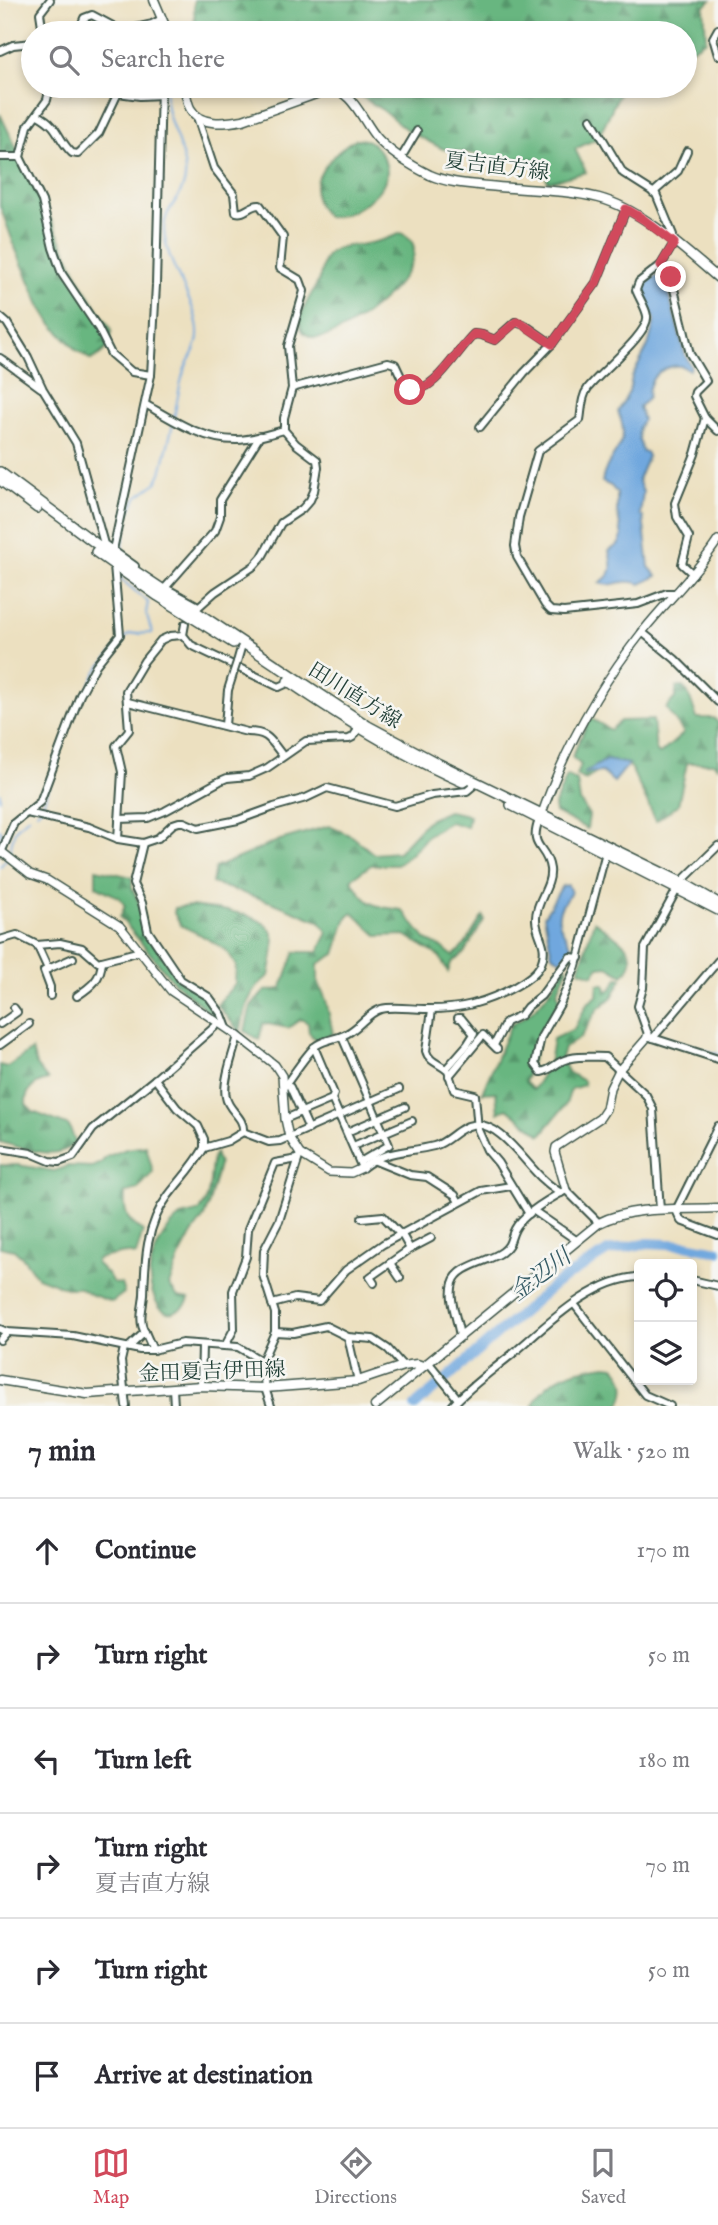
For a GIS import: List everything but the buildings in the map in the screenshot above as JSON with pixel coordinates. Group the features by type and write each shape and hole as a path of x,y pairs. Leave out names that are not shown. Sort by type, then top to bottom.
{"main road":[{"path":"154,0 162,19"},
{"path":"186,98 188,106 197,117"},
{"name":"夏吉直方線","path":"197,117 211,121 243,120 305,98"},
{"name":"夏吉直方線","path":"349,98 379,140 401,158 433,176 451,181 565,192 601,199 643,219 718,278"},
{"name":"田川直方線","path":"0,472 114,558 341,709 606,852 718,903"},
{"name":"田川直方線","path":"0,481 158,596 359,728 434,769 541,817 679,885 718,911"},
{"path":"375,1406 599,1223 624,1214 718,1208"},
{"name":"金田夏吉伊田線","path":"0,1380 87,1394 201,1385 265,1388 358,1381 403,1366 428,1365"}],"street":[{"path":"41,21 40,13 50,0"},
{"path":"83,21 92,15 103,21"},
{"path":"158,21 162,19"},
{"path":"718,29 713,38 718,55"},
{"path":"0,51 21,44"},
{"path":"47,98 27,126 20,157 42,201 62,274 98,328 111,354 132,372 151,375"},
{"path":"37,115 50,121 72,153 78,154 99,133 116,98"},
{"path":"113,550 151,375 161,98"},
{"path":"0,317 7,323 28,357 43,389 76,443 104,544 197,608 254,566 281,523 310,500 314,491 317,460 296,444 284,430 284,418 292,388 288,346 303,300 303,286 300,280 280,268 283,237 260,205 255,204 243,212 236,212 234,194 214,168 197,117"},
{"path":"592,119 623,173 653,193 673,235 674,243 661,265 639,282 636,290 647,316 647,325 587,388 583,396 580,420 538,451 519,517 515,546 524,569 551,611 638,604 674,593"},
{"path":"401,158 417,131"},
{"path":"653,193 678,171 687,151"},
{"path":"0,157 20,157"},
{"path":"480,427 524,373 552,344 596,283 626,209"},
{"path":"661,265 671,277 690,354 706,381 694,396 705,418 718,431"},
{"path":"292,388 388,362 395,364 410,390 423,390 474,334 495,340 516,322 552,344"},
{"path":"0,358 43,389"},
{"path":"145,404 191,430 212,437 236,440 284,430"},
{"path":"693,574 682,564 689,537 677,517 675,503 695,454 705,418"},
{"path":"165,588 215,531 220,517 220,500 260,436"},
{"path":"342,1037 389,1144 351,1173 329,1172 299,1156 289,1137 285,1119 287,1087 314,1047 342,1037 368,1015 382,1009 432,1010 468,1006 494,999 538,970 544,956 536,920 550,877 550,865 535,841 535,830 576,733 592,703 642,632 693,574 718,540"},
{"path":"114,565 120,635 96,665 80,695 40,802 15,823 4,855 30,874 47,880 120,926 171,992 238,1036 275,1065 309,1129"},
{"path":"183,635 186,624"},
{"path":"642,632 675,659 718,702"},
{"path":"118,839 122,772 116,746 129,730 126,691 161,640 183,635"},
{"path":"183,635 191,645 279,687 290,682"},
{"path":"225,725 228,690 241,648"},
{"path":"128,702 247,732 265,734 283,756"},
{"path":"119,819 148,818 227,778 249,776 258,772 306,741 349,739 359,728"},
{"path":"27,813 89,827 118,839 143,843 158,838 179,822 198,828 238,820 306,798 327,788 395,806 432,795 467,791 473,786"},
{"path":"143,843 133,884 142,903 148,931 181,980 209,997 222,1015 227,1030"},
{"path":"649,1036 638,1006 643,988 644,953 679,885 718,846"},
{"path":"606,852 579,958 560,1004 541,1037 535,1064 541,1072 551,1070 562,1061 578,1057 605,1057 646,1095 653,1109 660,1210"},
{"path":"0,940 17,935 37,945 60,943 82,948 95,960 102,961 141,951"},
{"path":"37,945 48,969"},
{"path":"447,1072 483,1035 495,1047 506,1022 521,1016 527,1007 541,996 570,957 579,958"},
{"path":"50,996 50,987 44,971 73,958"},
{"path":"77,996 99,977 102,961"},
{"path":"564,1192 556,1147 600,1118 606,1109 610,1088 620,1070 718,961"},
{"path":"0,1024 17,1012 14,1008"},
{"path":"432,1010 426,1051 430,1060 447,1072 454,1090 475,1095 478,1124 487,1150 531,1213 576,1240"},
{"path":"447,1072 474,1034 461,1018 458,1018"},
{"path":"0,1149 31,1153 50,1161 66,1161 73,1157 93,1129 219,1023"},
{"path":"0,1045 29,1024"},
{"path":"238,1036 224,1093 227,1102 243,1123 243,1132"},
{"path":"649,1036 718,1059"},
{"path":"314,1047 334,1094 332,1099 361,1165"},
{"path":"153,1350 142,1327 141,1318 144,1265 152,1224 167,1196 193,1166 204,1148 204,1139 198,1126 177,1108 155,1079"},
{"path":"243,1132 269,1142 280,1141 399,1089"},
{"path":"285,1119 332,1099"},
{"path":"346,1132 405,1107"},
{"path":"353,1146 412,1121"},
{"path":"361,1165 381,1156 444,1142 468,1125 478,1124 503,1136 543,1179 564,1192 599,1223"},
{"path":"718,1126 676,1210 681,1221 718,1236"},
{"path":"204,1148 228,1141 243,1132"},
{"path":"225,1346 234,1329 233,1291 244,1264 248,1229 275,1163 299,1156"},
{"path":"271,1406 265,1388 262,1361 275,1332 275,1313 263,1275 265,1247 279,1221 299,1156"},
{"path":"373,1160 410,1175 427,1177 455,1195 459,1202"},
{"path":"272,1304 295,1298 319,1301 346,1270 369,1252 481,1191 511,1186"},
{"path":"460,1337 453,1298 452,1286 455,1279 463,1271 503,1252 510,1245 514,1230 531,1213 564,1192"},
{"path":"362,1218 383,1216 401,1233 410,1249"},
{"path":"374,1283 370,1277 431,1238"},
{"path":"247,1241 265,1247"},
{"path":"390,1263 400,1278"},
{"path":"452,1406 456,1396 551,1320 608,1286 634,1277"},
{"path":"697,1281 718,1286"},
{"path":"574,1304 645,1395 670,1406"},
{"path":"275,1332 293,1333 326,1326 348,1337 373,1339 388,1349 403,1366"},
{"path":"0,1340 3,1330 73,1336 141,1350 182,1343 225,1346 246,1350 262,1361"},
{"path":"126,1406 121,1361 126,1348 145,1332"},
{"path":"348,1337 358,1381"},
{"path":"201,1385 202,1345"},
{"path":"428,1365 456,1396"},
{"path":"173,1388 174,1406"}],"green space":[{"path":"194,0 711,0 704,7 706,40 697,46 697,21 195,21"},
{"path":"364,98 617,98 598,138 575,149 586,172 548,182 539,159 499,158 443,149 408,131"},
{"path":"0,114 82,284 111,329 106,348 91,360 75,349 51,323 40,305 16,250 0,206"},
{"path":"357,139 370,142 382,155 386,165 386,178 377,193 361,206 344,215 327,217 315,193 319,177 335,155"},
{"path":"401,233 413,244 412,259 403,278 386,296 367,314 346,328 326,336 312,337 304,333 300,320 330,253 341,247 374,242"},
{"path":"677,687 686,690 697,718 714,718 718,723 718,767 713,763 687,763 678,805 656,821 629,764 606,760 586,772 598,772 585,780 576,775 581,765 572,757 590,718 611,730 620,721 653,720 656,752 660,754 684,733 666,708 675,698"},
{"path":"567,776 577,781 580,801 589,815 587,829 555,812 554,806"},
{"path":"448,811 469,815 467,827 450,822 428,835 397,865 371,865 351,879 366,900 377,906 402,910 426,940 453,956 483,916 484,920 464,953 451,963 448,972 440,957 405,935 378,936 353,913 347,917 335,954 318,964 318,981 326,1000 333,1034 316,1040 309,1033 308,1023 301,1019 288,1028 263,1023 259,1040 245,1031 251,1006 265,991 281,989 295,952 318,952 328,933 319,921 212,883 215,868 280,840 329,826 352,836 374,854 398,852 428,820"},
{"path":"96,869 132,877 132,888 141,907 146,932 180,981 207,998 217,1012 213,1016 173,981 120,917 125,906 120,898 96,886"},
{"path":"191,906 247,916 258,920 272,933 274,948 269,976 252,994 240,1032 217,1005 235,984 236,966 223,949 181,926 174,913 175,908"},
{"path":"594,921 617,937 629,950 630,966 623,975 608,966 599,967 593,975 579,970"},
{"path":"565,966 568,968 557,992 560,1000 543,1027 525,1082 533,1090 549,1064 553,1039 574,1029 587,1004 597,996 598,984 605,984 606,992 618,978 622,979 612,997 598,1009 580,1038 564,1048 561,1057 568,1072 583,1081 584,1085 571,1089 566,1104 541,1135 507,1108 498,1113 496,1092 482,1093 511,1024 536,1007"},
{"path":"32,1050 36,1065 48,1080 31,1088 26,1105 33,1112 69,1126 75,1141 60,1152 40,1152 0,1142 0,1065 7,1067"},
{"path":"146,1146 153,1172 138,1189 125,1193 127,1216 143,1231 136,1255 125,1253 96,1259 96,1263 113,1283 121,1284 124,1293 112,1302 80,1288 66,1288 37,1277 14,1250 0,1247 0,1165 54,1171 68,1166 92,1167 106,1157 126,1149"},
{"path":"215,1153 219,1165 209,1203 204,1217 179,1258 169,1285 178,1297 189,1299 185,1306 178,1310 165,1311 156,1301 151,1285 150,1271 154,1256 161,1240 176,1220 199,1211 205,1203"},
{"path":"606,1365 614,1366 623,1380 625,1390 619,1406 533,1406 546,1387 554,1381 573,1372"}],"water":[{"path":"656,276 664,278 685,355 691,367 689,370 677,366 665,368 651,382 647,399 639,407 643,420 638,431 639,439 642,451 648,456 638,480 643,492 640,515 643,517 649,567 657,576 641,584 628,582 609,585 599,583 611,570 609,551 619,544 622,536 617,493 602,482 623,434 618,412 648,346 655,320 643,292 649,281"},
{"path":"606,760 629,764 614,782 602,772 584,773"},
{"path":"568,885 571,893 561,908 559,920 572,947 561,960 552,955 544,916 562,886"}],"waterway":[{"path":"166,98 167,110 181,150 185,179 167,214 164,230 170,258 194,312 198,336 182,377 174,418"},
{"path":"121,554 129,512 137,497 156,483 173,424"},
{"path":"82,699 97,671 127,636 152,633 146,613 148,602 121,579 121,573"},
{"path":"37,812 42,807 49,786"},
{"path":"0,793 0,799"},
{"path":"9,853 15,830 29,816"},
{"path":"0,829 3,838"},
{"path":"0,867 7,858"},
{"path":"663,1037 718,1054"},
{"name":"金辺川","path":"415,1406 555,1284 608,1251 648,1243 686,1245 718,1251"}],"route":[{"path":"410,390 423,390 474,334 495,340 519,322 552,344 596,283 626,209 674,243 661,265 671,277"}]}
